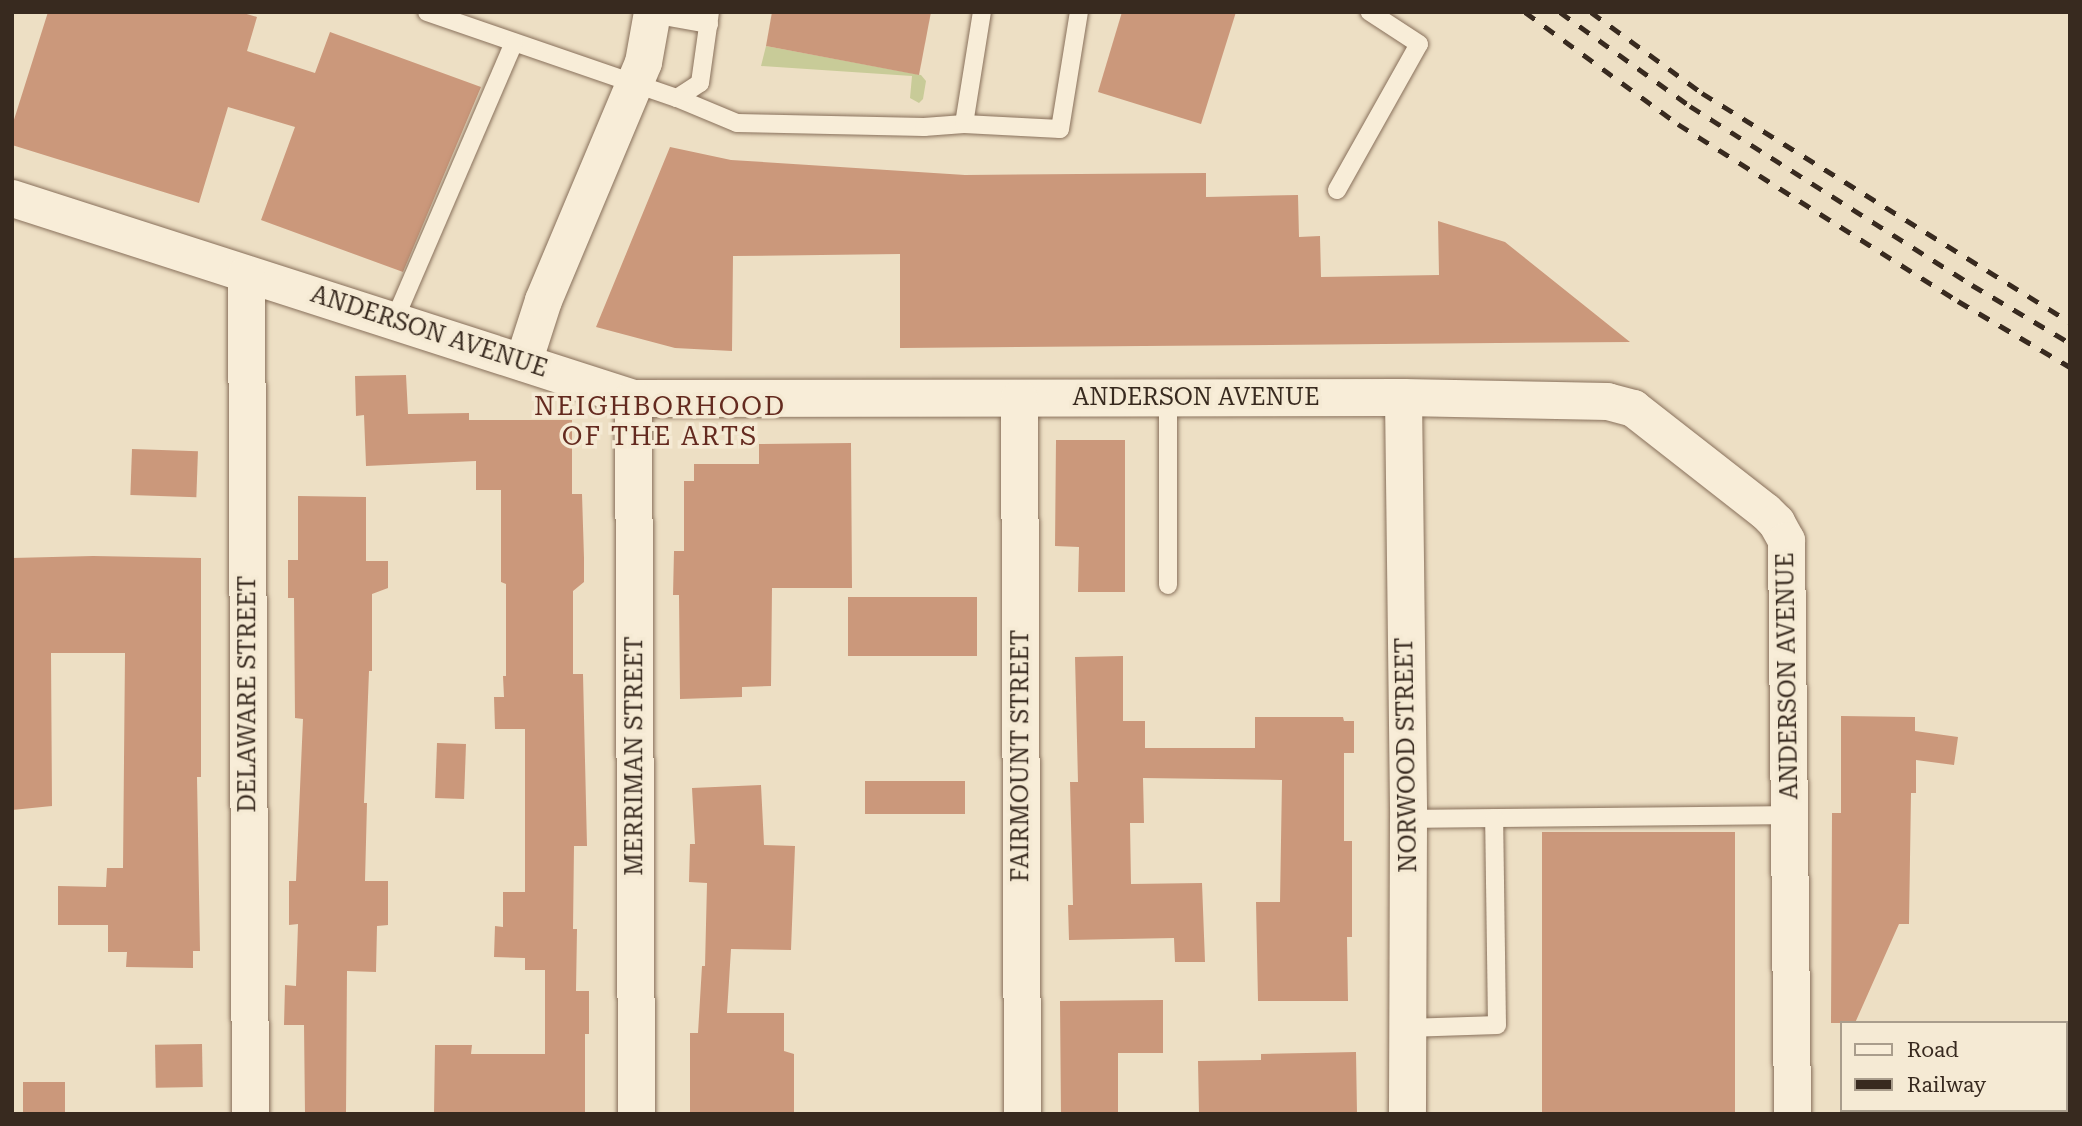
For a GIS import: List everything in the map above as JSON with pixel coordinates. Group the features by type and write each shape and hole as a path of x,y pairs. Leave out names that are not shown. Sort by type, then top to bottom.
{"street":[{"path":"523,362 543,300 643,62 652,13"},
{"name":"ANDERSON AVENUE","path":"12,198 634,398 1403,397 1607,401 1633,408 1776,522 1788,551 1793,1114"},
{"name":"DELAWARE STREET","path":"246,274 250,1114"},
{"name":"NORWOOD STREET","path":"1403,397 1408,819 1406,1114"},
{"name":"MERRIMAN STREET","path":"634,398 636,1114"},
{"name":"FAIRMOUNT STREET","path":"1019,398 1022,1114"}],"lane":[{"path":"427,12 677,98 737,123 924,127 964,124 1060,129 1079,12"},
{"path":"964,124 982,12"},
{"path":"1337,190 1419,44 1370,12"},
{"path":"652,13 709,18 700,83 677,98"},
{"path":"394,321 514,43"},
{"path":"1168,398 1168,585"},
{"path":"1408,819 1790,815"},
{"path":"1408,1028 1497,1025 1494,818"}],"green space":[{"path":"766,46 921,75 926,81 923,99 919,103 910,98 912,76 761,66"}],"building":[{"path":"48,12 240,12 257,17 247,51 315,73 330,32 481,87 403,272 261,220 295,127 228,107 199,203 12,145 12,126"},
{"path":"772,12 931,12 919,75 766,46"},
{"path":"1122,12 1236,12 1201,124 1098,92"},
{"path":"670,147 731,160 965,175 1206,173 1206,197 1298,195 1299,237 1320,236 1321,277 1439,275 1438,221 1505,242 1630,342 900,348 900,254 733,256 732,351 675,348 596,327"},
{"path":"406,375 408,414 469,413 469,420 572,420 572,494 582,494 584,558 584,582 573,591 573,674 583,674 587,846 574,846 573,929 577,929 576,991 589,991 589,1034 585,1034 585,1114 434,1114 435,1045 472,1045 471,1054 545,1054 545,970 525,970 525,958 494,957 495,926 503,927 503,892 525,892 525,729 495,729 494,697 504,697 503,676 506,676 506,584 501,582 501,490 476,490 476,461 366,466 364,415 356,416 355,376"},
{"path":"1056,440 1125,440 1125,592 1078,592 1079,547 1055,546"},
{"path":"851,443 852,588 772,588 771,686 742,687 742,697 680,699 679,595 673,595 674,551 684,551 684,481 694,481 694,464 759,464 759,444"},
{"path":"132,449 198,451 196,497 130,495"},
{"path":"298,496 366,497 366,561 388,561 388,588 372,594 372,671 369,671 364,803 367,803 365,881 388,881 388,925 377,926 376,972 347,971 346,1114 305,1114 304,1025 284,1025 285,985 296,986 298,924 289,925 289,881 296,881 303,719 295,718 294,598 288,598 288,560 298,560"},
{"path":"12,558 201,558 201,777 197,777 200,951 193,951 193,968 126,967 127,952 108,952 108,925 58,925 58,886 106,887 107,868 123,868 125,653 51,653 52,806 12,810"},
{"path":"848,597 977,597 977,656 848,656"},
{"path":"1123,656 1123,721 1145,721 1145,748 1255,748 1255,717 1343,717 1344,721 1354,721 1354,753 1344,753 1344,841 1352,841 1352,937 1347,937 1348,1001 1258,1001 1256,902 1280,902 1282,780 1143,778 1144,823 1130,823 1131,884 1202,883 1205,962 1175,962 1174,938 1069,940 1068,905 1073,905 1070,782 1078,782 1075,657"},
{"path":"1841,716 1915,717 1915,731 1958,737 1954,765 1916,760 1916,793 1911,793 1909,924 1899,924 1856,1021 1831,1023 1832,813 1841,813"},
{"path":"437,743 466,744 464,799 435,798"},
{"path":"865,781 965,781 965,814 865,814"},
{"path":"761,785 764,845 795,846 791,950 731,949 727,1013 784,1013 784,1051 794,1054 794,1114 690,1114 690,1033 698,1033 702,966 705,966 707,883 689,882 690,844 695,844 692,788"},
{"path":"1542,832 1735,832 1735,1114 1542,1114"},
{"path":"1163,1000 1163,1053 1118,1053 1118,1114 1061,1114 1060,1001"},
{"path":"202,1044 203,1087 156,1088 155,1045"},
{"path":"1356,1052 1357,1114 1199,1114 1198,1061 1261,1060 1261,1054"},
{"path":"23,1082 65,1082 65,1114 23,1114"}],"railway":[{"path":"1525,12 1678,124 1958,301 2070,367"},
{"path":"1560,12 1690,106 1972,285 2070,343"},
{"path":"1591,12 1702,93 2070,322"}],"district":[{"name":"NEIGHBORHOOD OF THE ARTS","path":"660,422"}]}
